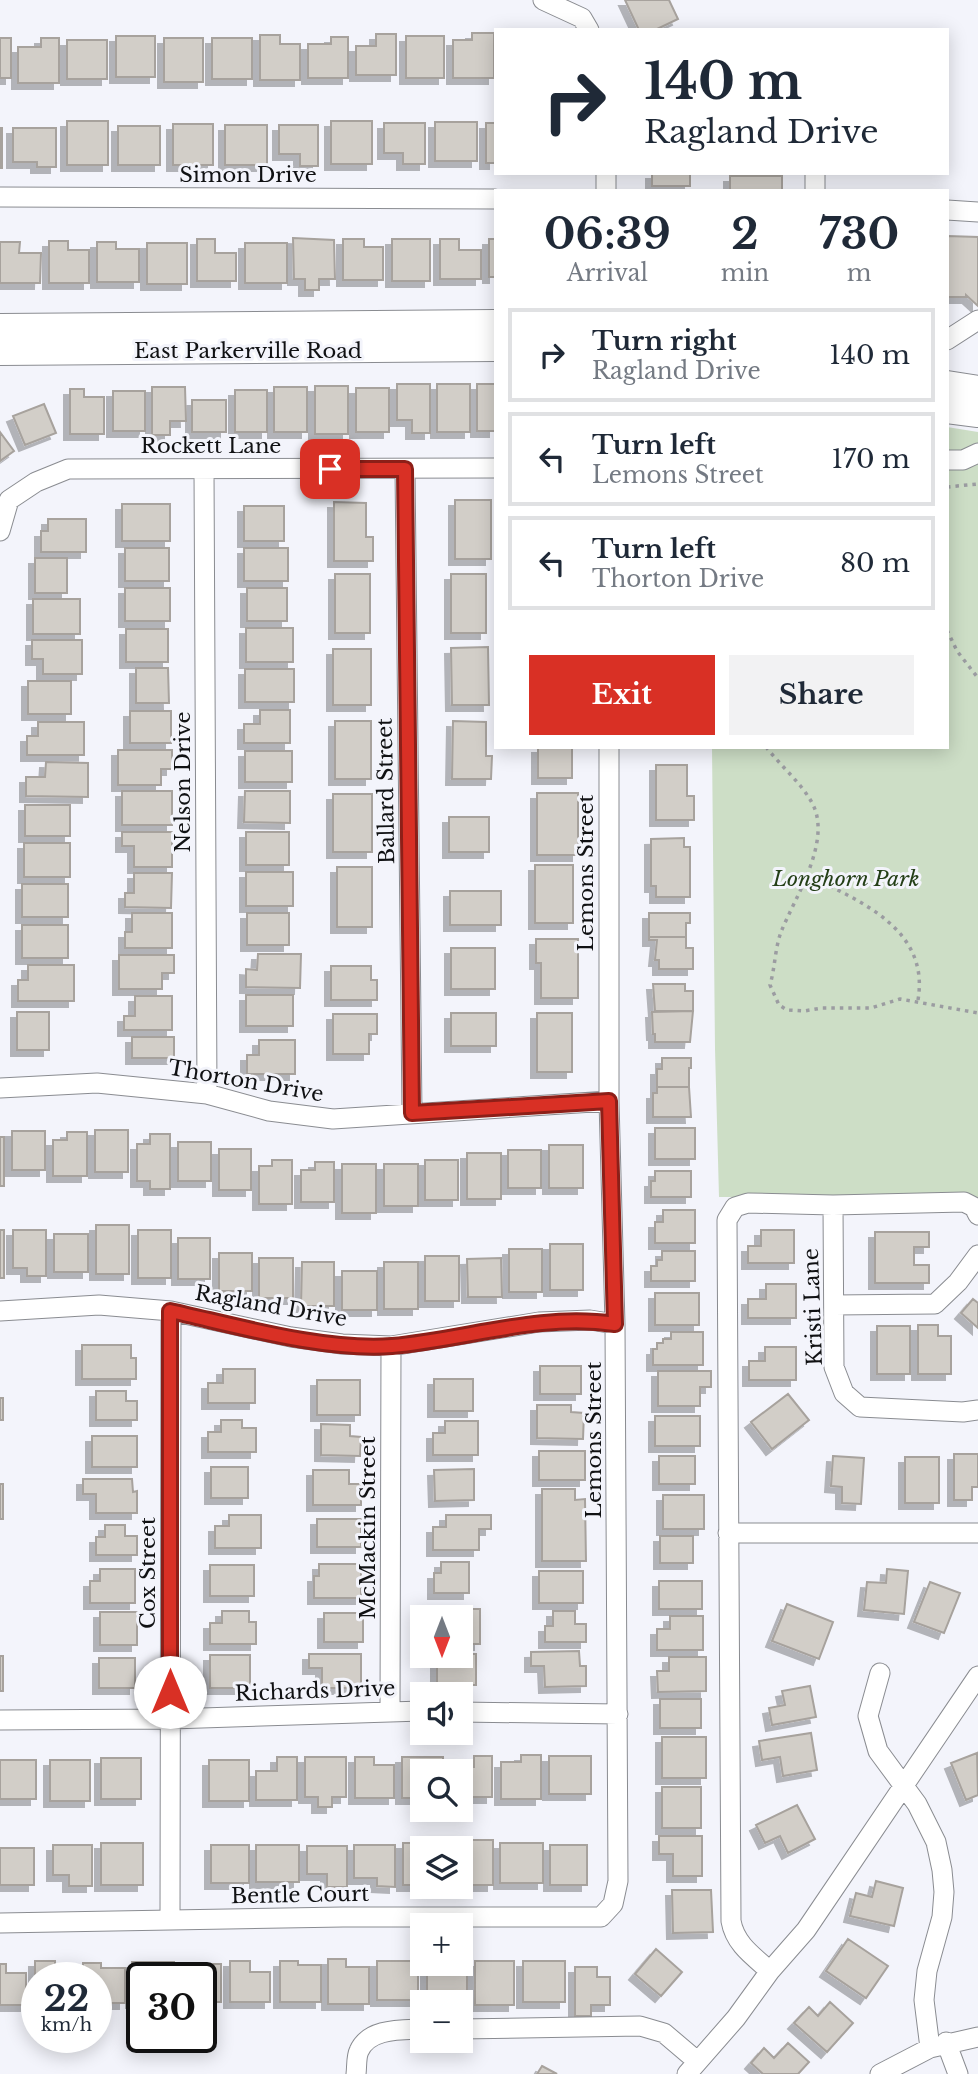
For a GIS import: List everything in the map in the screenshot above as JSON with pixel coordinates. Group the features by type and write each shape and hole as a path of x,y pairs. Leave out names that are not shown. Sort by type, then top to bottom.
{"main road":[{"name":"East Parkerville Road","path":"0,327 494,323"},
{"name":"East Parkerville Road","path":"0,352 494,348"},
{"path":"949,384 978,389"},
{"path":"949,410 978,414"}],"street":[{"path":"543,0 586,24"},
{"name":"Simon Drive","path":"0,197 494,199"},
{"path":"949,210 978,212"},
{"path":"949,339 978,320"},
{"path":"949,460 962,460 978,453"},
{"name":"Rockett Lane","path":"0,531 9,500 36,482 68,469 494,468"},
{"name":"Nelson Drive","path":"204,469 207,1094"},
{"name":"Ballard Street","path":"405,469 412,1113"},
{"name":"Lemons Street","path":"601,1917 613,1904 618,1881 615,1324 609,1101 609,749"},
{"name":"Thorton Drive","path":"0,1088 97,1083 207,1094 269,1111 332,1119 609,1101"},
{"path":"770,1971 743,1947 733,1934 730,1921 727,1220 734,1207 748,1203 833,1205 964,1202 974,1207 978,1215"},
{"name":"Kristi Lane","path":"833,1205 834,1367 844,1393 860,1407 963,1412 978,1410"},
{"path":"834,1305 935,1304 958,1282 978,1255"},
{"name":"Ragland Drive","path":"0,1311 99,1305 170,1311 291,1338 391,1346 539,1322 590,1320 615,1324"},
{"name":"Cox Street","path":"170,1311 170,1919"},
{"name":"McMackin Street","path":"390,1711 391,1346"},
{"path":"728,1533 978,1533"},
{"path":"880,1673 869,1716 878,1751 917,1804 936,1843 942,1870 942,1917 927,1971 924,2000 938,2045 958,2074"},
{"path":"473,2029 639,2026 664,2033 692,2068 806,1930 978,1676"},
{"name":"Richards Drive","path":"0,1720 170,1719 410,1711"},
{"path":"473,1712 618,1714"},
{"name":"Bentle Court","path":"0,1923 170,1919 601,1917"},
{"path":"356,2074 358,2052 367,2039 380,2032 410,2030"},
{"path":"880,2074 938,2045 978,2037"}],"path":[{"path":"949,487 978,484"},
{"path":"949,634 957,651 978,678"},
{"path":"768,749 812,802 817,824 816,848 807,875 779,936 770,985 779,1005 787,1010 854,1010 900,999 978,1013"},
{"path":"807,875 877,912 899,931 913,950 919,968 921,982 918,1001"}],"green space":[{"name":"Longhorn Park","path":"949,427 978,432 978,1197 719,1197 712,749 949,749"}],"building":[{"path":"625,0 669,0 678,19 659,28 638,28"},
{"path":"472,33 494,33 494,78 453,78 453,40 472,40"},
{"path":"376,34 396,34 396,75 356,75 356,46 376,46"},
{"path":"260,35 280,35 280,44 300,44 300,80 260,80"},
{"path":"116,36 155,36 155,77 116,77"},
{"path":"406,36 444,36 444,78 406,78"},
{"path":"331,37 348,37 348,78 308,78 308,44 331,44"},
{"path":"0,38 11,38 11,78 0,78"},
{"path":"41,38 59,38 59,83 18,83 18,47 41,47"},
{"path":"164,38 203,38 203,82 164,82"},
{"path":"212,38 252,38 252,79 212,79"},
{"path":"67,40 107,40 107,79 67,79"},
{"path":"67,121 108,121 108,165 67,165"},
{"path":"331,121 372,121 372,164 331,164"},
{"path":"435,122 477,122 477,161 435,161"},
{"path":"384,123 425,123 425,164 403,164 403,153 384,153"},
{"path":"486,123 494,123 494,163 486,163"},
{"path":"173,124 213,124 213,165 173,165"},
{"path":"225,125 267,125 267,165 225,165"},
{"path":"279,125 318,125 318,166 300,166 300,154 279,154"},
{"path":"118,126 160,126 160,165 118,165"},
{"path":"2,128 2,168 0,168"},
{"path":"13,128 56,128 56,167 37,167 37,162 13,162"},
{"path":"652,175 690,175 690,186 652,186"},
{"path":"730,176 782,176 782,189 730,189"},
{"path":"949,236 978,237 978,306 966,297 949,297"},
{"path":"293,238 334,240 335,279 319,279 319,290 305,290 305,279 294,279"},
{"path":"197,239 215,239 215,253 236,253 236,281 197,281"},
{"path":"343,239 364,239 364,247 383,247 383,280 343,280"},
{"path":"392,239 430,239 430,281 392,281"},
{"path":"440,239 459,239 459,250 481,250 481,279 440,279"},
{"path":"489,239 494,239 494,277 489,277"},
{"path":"49,241 68,241 68,250 89,250 89,283 49,283"},
{"path":"0,242 20,242 19,253 41,253 40,283 0,283"},
{"path":"97,242 116,242 116,249 139,249 139,282 97,282"},
{"path":"147,243 187,243 187,284 147,284"},
{"path":"245,243 287,243 287,283 245,283"},
{"path":"397,384 430,384 430,433 412,433 412,420 397,420"},
{"path":"437,384 470,384 470,432 437,432"},
{"path":"477,384 494,384 494,431 477,431"},
{"path":"315,386 348,386 348,434 315,434"},
{"path":"152,387 185,387 186,421 170,421 170,435 152,435"},
{"path":"274,387 307,387 307,432 274,432"},
{"path":"356,388 389,388 389,432 356,432"},
{"path":"70,389 84,389 84,397 104,397 104,434 70,434"},
{"path":"235,390 267,390 267,432 235,432"},
{"path":"113,391 145,391 145,431 113,431"},
{"path":"192,400 226,400 226,432 192,432"},
{"path":"44,404 56,433 25,445 13,416"},
{"path":"0,432 14,451 0,461"},
{"path":"455,500 491,500 491,559 455,559"},
{"path":"334,502 366,503 366,537 373,537 373,561 334,561"},
{"path":"122,504 170,504 170,541 122,541"},
{"path":"244,506 284,506 284,541 244,541"},
{"path":"48,519 86,519 86,552 41,552 41,531 48,531"},
{"path":"125,548 169,548 169,581 125,581"},
{"path":"244,548 288,548 288,581 244,581"},
{"path":"35,558 67,558 67,593 35,593"},
{"path":"335,574 370,574 370,633 335,633"},
{"path":"451,574 486,574 486,633 451,633"},
{"path":"125,588 170,588 170,621 125,621"},
{"path":"247,588 287,588 287,621 247,621"},
{"path":"33,599 80,599 80,634 33,634"},
{"path":"246,628 293,628 293,662 246,662"},
{"path":"126,629 168,629 168,662 126,662"},
{"path":"32,640 82,640 82,674 43,674 43,659 32,659"},
{"path":"488,647 489,705 452,705 451,648"},
{"path":"333,649 371,649 371,705 333,705"},
{"path":"136,668 168,668 169,703 136,703"},
{"path":"245,669 294,669 294,702 245,702"},
{"path":"28,681 71,681 71,714 28,714"},
{"path":"260,710 290,710 290,743 244,743 244,724 260,724"},
{"path":"130,711 171,711 171,743 130,743"},
{"path":"335,721 371,721 371,779 335,779"},
{"path":"453,721 486,722 486,756 492,756 491,779 452,779"},
{"path":"38,722 84,722 84,755 27,755 27,736 38,736"},
{"path":"538,749 572,749 572,778 538,778"},
{"path":"118,750 172,750 172,769 161,769 161,785 118,785"},
{"path":"245,751 292,751 292,782 245,782"},
{"path":"46,762 88,763 88,797 26,796 26,777 45,777"},
{"path":"656,765 687,765 687,796 694,796 694,820 656,820"},
{"path":"122,791 172,791 172,825 122,825"},
{"path":"245,791 290,791 290,823 244,822"},
{"path":"537,793 578,793 578,855 537,855"},
{"path":"333,794 372,794 372,852 333,852"},
{"path":"25,805 70,805 70,836 25,836"},
{"path":"449,817 489,817 489,852 449,852"},
{"path":"122,832 172,832 172,867 134,867 134,846 122,846"},
{"path":"246,832 289,832 289,865 246,865"},
{"path":"684,838 684,847 690,847 690,897 656,897 656,886 651,886 651,839"},
{"path":"24,843 70,843 70,877 24,877"},
{"path":"535,865 573,865 573,923 535,923"},
{"path":"337,867 372,867 372,927 337,927"},
{"path":"246,872 293,872 293,906 246,906"},
{"path":"134,873 172,873 171,908 125,907 125,893 134,893"},
{"path":"22,884 68,884 68,917 22,917"},
{"path":"450,891 501,891 501,925 450,925"},
{"path":"132,913 172,913 172,948 125,948 125,932 132,932"},
{"path":"247,913 289,913 289,945 247,945"},
{"path":"649,913 690,913 690,923 686,923 686,937 649,937"},
{"path":"22,925 68,925 68,958 22,958"},
{"path":"649,937 686,937 686,948 693,948 693,969 659,969 659,960 655,960 657,940 649,940"},
{"path":"536,939 578,939 578,998 541,998 541,963 536,963"},
{"path":"451,948 495,948 495,989 451,989"},
{"path":"258,954 301,954 300,988 246,987 246,969 257,970"},
{"path":"119,955 174,955 174,973 162,973 162,989 119,989"},
{"path":"28,965 74,965 74,1001 18,1001 18,980 28,980"},
{"path":"331,966 371,966 371,980 377,980 377,1000 331,1000"},
{"path":"653,984 685,984 685,991 693,991 693,1011 655,1011"},
{"path":"246,995 293,995 293,1026 246,1026"},
{"path":"135,996 172,996 172,1030 124,1030 124,1016 135,1016"},
{"path":"693,1011 690,1042 655,1042 652,1012"},
{"path":"17,1012 49,1012 49,1050 17,1050"},
{"path":"451,1013 496,1013 496,1046 451,1046"},
{"path":"537,1013 572,1013 572,1072 537,1072"},
{"path":"333,1014 377,1014 377,1034 369,1034 369,1054 333,1054"},
{"path":"132,1037 174,1037 174,1058 132,1058"},
{"path":"259,1040 295,1040 295,1074 247,1074 247,1055 259,1055"},
{"path":"662,1058 691,1058 689,1087 657,1087 657,1069 662,1069"},
{"path":"657,1087 689,1087 691,1117 653,1117 653,1093 657,1093"},
{"path":"655,1128 695,1128 695,1159 655,1159"},
{"path":"95,1130 128,1130 128,1172 95,1172"},
{"path":"12,1131 45,1131 45,1170 12,1170"},
{"path":"67,1132 87,1132 87,1176 53,1176 53,1140 67,1140"},
{"path":"150,1134 170,1134 170,1189 150,1189 150,1181 137,1181 137,1144 150,1144"},
{"path":"0,1137 4,1137 4,1186 0,1186"},
{"path":"178,1142 211,1142 211,1181 178,1181"},
{"path":"549,1145 583,1145 583,1188 549,1188"},
{"path":"219,1149 251,1149 251,1190 219,1190"},
{"path":"508,1150 541,1150 541,1188 508,1188"},
{"path":"467,1153 501,1153 501,1199 467,1199"},
{"path":"272,1160 292,1160 292,1204 259,1204 259,1166 272,1166"},
{"path":"425,1160 458,1160 458,1200 425,1200"},
{"path":"315,1162 334,1162 334,1202 301,1202 301,1170 315,1170"},
{"path":"342,1164 376,1164 376,1213 342,1213"},
{"path":"384,1164 418,1164 418,1206 384,1206"},
{"path":"655,1171 691,1171 691,1197 651,1197 651,1181 655,1181"},
{"path":"663,1210 695,1210 695,1243 655,1243 655,1222 663,1222"},
{"path":"96,1225 129,1225 129,1274 96,1274"},
{"path":"0,1230 4,1230 4,1278 0,1278"},
{"path":"13,1230 46,1230 46,1276 27,1276 27,1268 13,1268"},
{"path":"138,1230 171,1230 171,1278 138,1278"},
{"path":"761,1230 794,1230 794,1263 748,1263 748,1246 761,1246"},
{"path":"875,1232 929,1232 929,1247 914,1247 914,1265 929,1265 929,1283 875,1283"},
{"path":"54,1234 88,1234 88,1272 54,1272"},
{"path":"178,1238 210,1238 210,1279 178,1279"},
{"path":"550,1244 583,1244 583,1290 550,1290"},
{"path":"509,1249 542,1249 542,1292 509,1292"},
{"path":"662,1251 695,1251 695,1281 651,1281 651,1266 657,1266 657,1260 662,1260"},
{"path":"219,1253 252,1253 252,1291 219,1291"},
{"path":"425,1256 459,1256 459,1301 425,1301"},
{"path":"259,1258 293,1258 293,1298 259,1298"},
{"path":"501,1258 502,1297 468,1297 467,1259"},
{"path":"302,1262 334,1262 334,1306 301,1306"},
{"path":"384,1262 418,1262 418,1309 384,1309"},
{"path":"342,1271 377,1271 377,1310 342,1310"},
{"path":"766,1284 796,1284 796,1318 748,1318 748,1299 766,1299"},
{"path":"655,1293 699,1293 699,1325 655,1325"},
{"path":"973,1299 978,1303 978,1328 961,1313"},
{"path":"918,1325 938,1325 938,1336 951,1336 951,1374 918,1374"},
{"path":"877,1326 910,1326 910,1374 877,1374"},
{"path":"671,1332 703,1332 703,1365 653,1365 653,1349 657,1349 657,1343 663,1343 663,1339 671,1339"},
{"path":"82,1345 131,1345 131,1358 136,1358 136,1379 82,1379"},
{"path":"765,1347 796,1347 796,1380 749,1380 749,1361 765,1361"},
{"path":"540,1366 581,1366 581,1394 540,1394"},
{"path":"223,1369 255,1369 255,1403 208,1403 208,1383 223,1383"},
{"path":"658,1371 711,1371 711,1387 700,1387 700,1406 658,1406"},
{"path":"434,1379 473,1379 473,1411 434,1411"},
{"path":"317,1380 360,1380 360,1415 317,1415"},
{"path":"96,1391 126,1391 126,1401 137,1401 137,1420 96,1420"},
{"path":"788,1394 809,1420 772,1449 751,1422"},
{"path":"0,1398 3,1398 3,1420 0,1420"},
{"path":"537,1405 571,1405 571,1412 584,1413 583,1439 537,1438"},
{"path":"655,1416 700,1416 700,1446 655,1446"},
{"path":"221,1420 242,1420 242,1428 256,1428 256,1452 208,1452 208,1432 221,1432"},
{"path":"445,1421 478,1421 478,1455 433,1455 433,1433 445,1433"},
{"path":"321,1424 350,1425 350,1436 361,1437 360,1456 321,1455"},
{"path":"92,1436 137,1436 137,1467 92,1467"},
{"path":"539,1451 585,1451 585,1480 539,1480"},
{"path":"954,1454 978,1454 978,1487 972,1487 972,1500 954,1500"},
{"path":"659,1456 695,1456 695,1484 659,1484"},
{"path":"833,1456 864,1458 861,1504 842,1503 842,1487 831,1486"},
{"path":"905,1457 939,1457 939,1503 905,1503"},
{"path":"211,1467 248,1467 248,1498 211,1498"},
{"path":"474,1469 474,1500 435,1501 434,1470"},
{"path":"313,1470 349,1470 349,1484 361,1484 361,1505 313,1505"},
{"path":"83,1479 132,1479 133,1492 137,1491 137,1513 96,1513 96,1494 83,1494"},
{"path":"0,1484 3,1484 3,1519 0,1519"},
{"path":"542,1489 575,1489 575,1500 585,1499 586,1561 542,1561"},
{"path":"663,1495 704,1495 704,1529 663,1529"},
{"path":"229,1515 261,1515 261,1548 215,1548 215,1526 229,1526"},
{"path":"446,1515 491,1515 491,1529 479,1529 479,1550 433,1550 433,1527 446,1527"},
{"path":"317,1519 361,1519 361,1547 317,1547"},
{"path":"105,1525 125,1525 125,1536 137,1536 137,1555 96,1555 96,1537 105,1537"},
{"path":"660,1536 693,1536 693,1563 660,1563"},
{"path":"441,1562 469,1562 469,1593 434,1593 434,1573 441,1573"},
{"path":"319,1564 361,1564 361,1598 314,1598 314,1576 319,1576"},
{"path":"210,1565 254,1565 254,1596 210,1596"},
{"path":"100,1569 135,1569 135,1603 90,1603 90,1581 100,1581"},
{"path":"887,1569 908,1571 904,1614 864,1610 867,1582 886,1583"},
{"path":"539,1571 583,1571 583,1603 539,1603"},
{"path":"659,1581 702,1581 702,1609 659,1609"},
{"path":"930,1582 960,1593 944,1633 914,1622"},
{"path":"787,1604 833,1622 819,1659 772,1641"},
{"path":"473,1609 480,1609 480,1644 473,1644"},
{"path":"222,1611 249,1611 249,1622 256,1622 256,1644 210,1644 210,1623 222,1623"},
{"path":"553,1611 575,1611 575,1624 586,1624 586,1642 545,1642 545,1626 553,1626"},
{"path":"100,1612 137,1612 137,1645 100,1645"},
{"path":"324,1613 363,1613 363,1642 324,1642"},
{"path":"670,1616 703,1616 703,1650 657,1650 657,1629 670,1629"},
{"path":"579,1651 580,1666 586,1666 586,1686 545,1687 544,1666 531,1666 531,1652"},
{"path":"309,1654 361,1654 361,1688 322,1688 322,1668 309,1668"},
{"path":"473,1654 476,1654 476,1685 473,1685 473,1682 437,1682 437,1668 473,1668"},
{"path":"210,1655 250,1655 250,1688 210,1688"},
{"path":"0,1656 3,1656 3,1691 0,1691"},
{"path":"669,1657 706,1657 706,1691 658,1692 657,1671 669,1671"},
{"path":"99,1658 135,1658 135,1688 99,1688"},
{"path":"810,1686 816,1717 772,1725 769,1708 785,1705 782,1691"},
{"path":"660,1699 701,1699 701,1728 660,1728"},
{"path":"811,1733 817,1770 783,1776 780,1757 762,1760 759,1741"},
{"path":"662,1737 706,1737 706,1778 662,1778"},
{"path":"977,1753 978,1795 966,1800 951,1763"},
{"path":"521,1755 541,1755 541,1799 501,1799 501,1762 521,1762"},
{"path":"474,1756 492,1756 492,1797 473,1797"},
{"path":"549,1756 591,1756 591,1794 549,1794"},
{"path":"277,1757 297,1757 297,1800 256,1800 256,1771 277,1771"},
{"path":"305,1757 346,1757 346,1797 332,1797 332,1807 318,1807 318,1797 305,1797"},
{"path":"355,1757 374,1757 374,1765 394,1765 394,1798 355,1798"},
{"path":"402,1757 443,1757 410,1759 410,1798 402,1798"},
{"path":"101,1758 141,1758 141,1799 101,1799"},
{"path":"0,1760 36,1760 36,1799 0,1799"},
{"path":"50,1760 90,1760 90,1801 50,1801"},
{"path":"209,1760 249,1760 249,1801 209,1801"},
{"path":"662,1787 701,1787 701,1828 662,1828"},
{"path":"797,1805 815,1839 788,1853 780,1836 765,1843 756,1825"},
{"path":"659,1836 702,1836 702,1876 673,1876 673,1854 659,1854"},
{"path":"473,1840 493,1840 493,1885 473,1885"},
{"path":"101,1843 143,1843 143,1885 101,1885"},
{"path":"403,1843 410,1843 410,1885 403,1885"},
{"path":"500,1843 543,1843 543,1883 500,1883"},
{"path":"53,1845 92,1845 92,1886 69,1886 69,1875 53,1875"},
{"path":"211,1845 249,1845 249,1883 211,1883"},
{"path":"256,1845 299,1845 299,1882 256,1882"},
{"path":"354,1845 395,1845 395,1887 377,1886 377,1878 354,1878"},
{"path":"550,1845 587,1845 587,1885 550,1885"},
{"path":"307,1846 347,1846 347,1887 327,1887 327,1874 307,1874"},
{"path":"0,1848 34,1848 34,1885 0,1885"},
{"path":"876,1881 903,1888 894,1926 850,1916 856,1893 872,1897"},
{"path":"672,1890 711,1890 713,1932 673,1933"},
{"path":"848,1939 888,1966 866,1998 826,1971"},
{"path":"656,1949 682,1972 661,1996 635,1974"},
{"path":"328,1959 346,1959 346,1967 369,1967 369,2004 328,2004"},
{"path":"230,1961 250,1961 250,1972 270,1972 270,2002 230,2002"},
{"path":"280,1961 298,1961 298,1965 321,1965 321,2002 280,2002"},
{"path":"377,1961 410,1961 410,1976 418,1976 418,1990 410,1990 410,2000 377,2000"},
{"path":"475,1961 514,1961 514,2005 475,2005"},
{"path":"523,1961 565,1961 565,2002 523,2002"},
{"path":"0,1964 6,1964 6,1973 21,1973 21,2005 0,2005"},
{"path":"217,1964 221,1964 221,2002 217,2002"},
{"path":"575,1967 597,1967 597,1977 610,1977 610,2005 591,2005 591,2016 575,2016"},
{"path":"112,1968 125,1968 125,2003 112,2003"},
{"path":"427,1976 467,1976 467,1990 427,1990"},
{"path":"830,2002 853,2023 827,2052 794,2023 809,2007 818,2016"},
{"path":"788,2043 809,2062 798,2074 763,2074 751,2063 764,2048 774,2058"},
{"path":"542,2066 557,2074 537,2074"}],"route":[{"path":"170,1692 170,1311 291,1338 391,1346 539,1322 590,1320 615,1324 609,1101 412,1113 405,469 330,469"}]}
